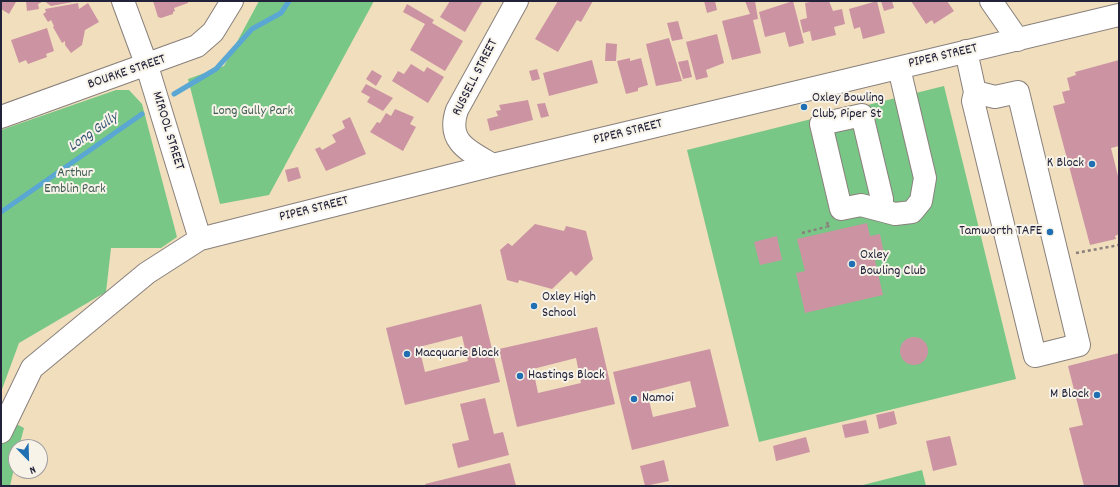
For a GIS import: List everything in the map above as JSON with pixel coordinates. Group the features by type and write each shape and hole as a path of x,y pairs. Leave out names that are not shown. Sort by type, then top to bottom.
{"street":[{"name":"MIROOL STREET","path":"124,1 147,66 200,239"},
{"name":"BOURKE STREET","path":"1,117 147,66 197,46 213,32 232,1"},
{"name":"RUSSELL STREET","path":"492,165 460,144 456,138 454,119 457,110 517,1"},
{"path":"991,1 1018,40"},
{"name":"PIPER STREET","path":"1,432 32,368 147,273 200,239 492,165 1119,15"},
{"path":"966,51 976,92 973,101 1035,356 1079,345 1018,92 995,97 976,92"},
{"path":"882,210 895,214 912,212 921,200 925,178 899,68"}],"path":[{"path":"802,233 826,227"},
{"path":"1057,256 1119,245"}],"green space":[{"name":"Long Gully Park","path":"259,1 374,1 269,195 220,204 188,79 224,66"},
{"name":"Oxley Bowling Club","path":"944,86 1016,379 759,442 687,150"},
{"name":"Arthur Emblin Park","path":"116,90 129,90 142,104 177,237 161,248 111,248 106,292 19,343 1,392 1,130"},
{"path":"1,416 24,428 21,439 8,439 8,479 12,479 10,486 1,486"},
{"path":"922,470 926,486 859,486"}],"building":[{"path":"1,1 16,2 9,14 1,9"},
{"path":"26,1 44,1 38,4 39,9 27,11"},
{"path":"44,1 72,1 73,2 51,6"},
{"path":"153,1 188,1 188,3 174,8 175,11 173,14 161,18 158,17"},
{"path":"450,1 483,1 465,32 440,17"},
{"path":"558,1 593,1 581,22 577,20 558,52 535,39"},
{"path":"704,1 715,1 717,10 707,13"},
{"path":"745,1 755,1 758,19 753,20 761,53 732,60 722,21 750,14"},
{"path":"793,1 804,43 789,47 785,32 765,37 759,12"},
{"path":"829,1 833,11 842,9 845,24 834,27 836,35 812,41 810,31 803,33 800,20 807,18 805,3"},
{"path":"877,1 885,33 863,39 860,27 854,29 849,9"},
{"path":"881,1 892,1 894,8 884,11"},
{"path":"911,1 947,1 954,11 934,24 932,20 926,24"},
{"path":"78,3 79,9 88,3 99,22 85,30 82,45 71,53 65,45 65,41 62,43 53,27 54,26 51,20 48,22 43,14 46,12 45,9"},
{"path":"407,4 434,20 432,23 463,41 445,71 410,50 425,24 403,12"},
{"path":"678,21 683,39 672,41 667,23"},
{"path":"47,28 54,51 46,54 47,57 28,64 26,60 19,63 11,40"},
{"path":"717,34 724,63 706,70 708,77 696,80 686,42"},
{"path":"669,38 682,81 656,86 646,44"},
{"path":"606,43 617,44 616,61 605,61"},
{"path":"630,58 630,61 641,58 648,85 638,88 638,91 626,94 617,61"},
{"path":"592,60 598,83 549,96 543,73"},
{"path":"688,60 692,77 683,79 678,62"},
{"name":"K Block","path":"1119,60 1119,146 1111,148 1119,180 1119,234 1115,236 1116,239 1090,245 1053,106 1065,103 1062,92 1070,90 1067,78 1076,75 1075,72"},
{"path":"411,64 424,72 427,67 444,77 428,103 392,81 398,71 404,74"},
{"path":"537,69 540,79 532,81 529,71"},
{"path":"372,70 382,76 376,86 366,79"},
{"path":"366,84 393,98 383,111 367,102 370,97 361,92"},
{"path":"528,100 533,120 490,131 487,119 498,116 496,111 501,110 499,105"},
{"path":"545,103 549,116 541,118 537,104"},
{"path":"395,109 414,117 410,124 416,127 403,151 370,132 377,122 380,123 386,113 391,116"},
{"path":"350,117 366,154 326,171 315,149 320,147 322,150 336,142 332,135 345,128 342,121"},
{"path":"298,167 301,178 288,182 285,170"},
{"path":"867,223 870,236 880,234 884,254 874,256 883,295 805,313 796,273 805,271 797,239"},
{"path":"535,224 564,231 566,226 586,231 593,259 576,276 571,271 552,289 519,280 518,283 507,280 500,250 508,243 512,246"},
{"path":"777,236 782,260 760,265 754,242"},
{"name":"Macquarie Block","path":"481,304 500,382 405,405 386,328","holes":["462,336 468,361 425,372 419,347"]},
{"name":"Hastings Block","path":"597,327 615,404 517,427 499,349","holes":["576,358 581,383 538,393 533,369"]},
{"path":"914,337 924,341 928,351 924,361 914,365 904,361 900,351 904,341"},
{"name":"Namoi","path":"710,349 729,426 632,450 613,372","holes":["690,381 696,407 653,417 647,392"]},
{"name":"M Block","path":"1119,353 1119,486 1084,486 1069,428 1083,425 1068,366"},
{"path":"485,398 494,434 503,432 509,455 458,468 452,444 469,440 460,404"},
{"path":"894,411 897,424 879,429 876,415"},
{"path":"866,420 869,433 845,438 842,425"},
{"path":"950,436 957,465 933,471 926,441"},
{"path":"806,437 810,452 776,461 773,446"},
{"path":"664,460 669,481 645,486 640,466"},
{"path":"510,463 516,486 426,486 425,484"}],"waterway":[{"name":"Long Gully","path":"174,94 216,69 252,29 281,13 289,1"},
{"name":"Long Gully","path":"1,212 142,114"}],"place":[{"name":"Oxley Bowling Club, Piper St","path":"804,107"},
{"name":"K Block","path":"1092,164"},
{"name":"Tamworth TAFE","path":"1050,232"},
{"name":"Oxley Bowling Club","path":"852,264"},
{"name":"Oxley High School","path":"534,306"},
{"name":"Macquarie Block","path":"407,354"},
{"name":"Hastings Block","path":"520,376"},
{"name":"M Block","path":"1097,395"},
{"name":"Namoi","path":"634,399"}]}
